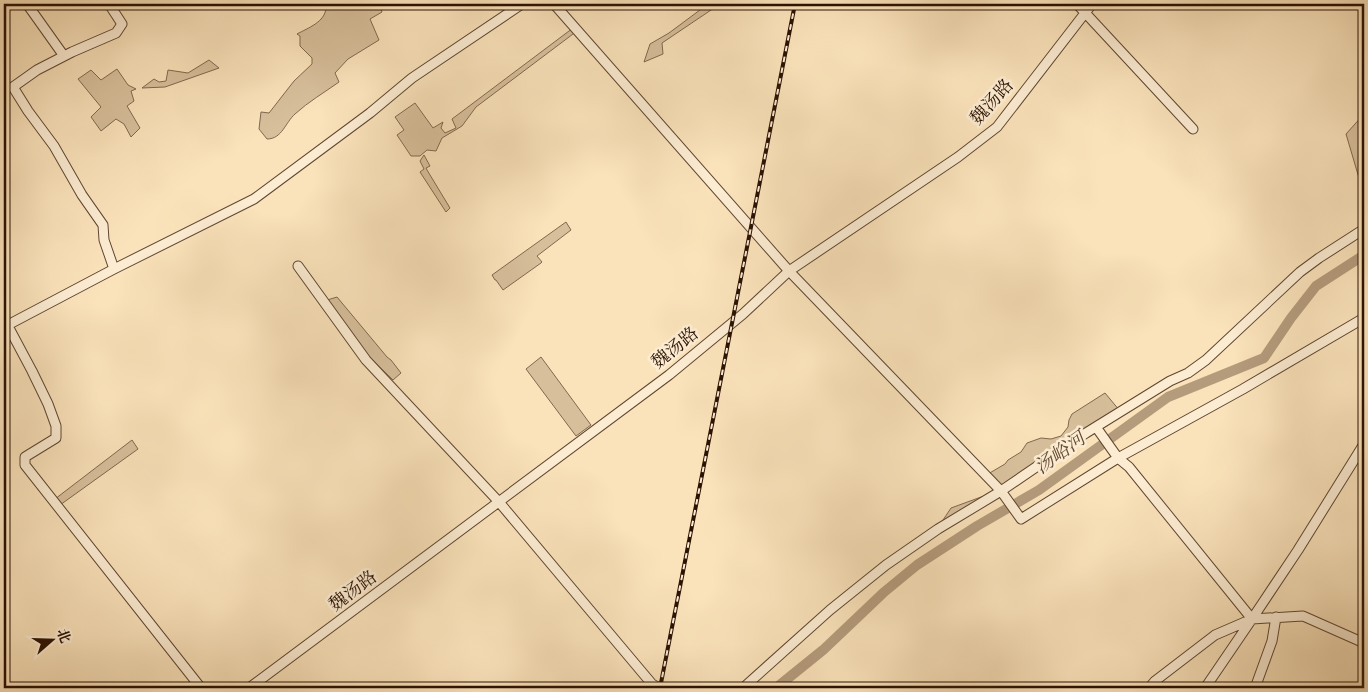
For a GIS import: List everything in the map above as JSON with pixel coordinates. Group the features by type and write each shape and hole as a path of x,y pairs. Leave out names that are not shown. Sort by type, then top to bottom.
{"street":[{"path":"26,4 64,56"},
{"path":"109,4 122,24 116,33 37,70 13,87 54,146 82,195 103,225 104,240 114,269"},
{"path":"201,688 25,465 25,457 56,438 56,426 32,371 6,326 114,269 254,199 370,113 412,78 522,4"},
{"path":"554,4 789,271 1003,494 1021,519 1118,458 1243,389 1364,318"},
{"path":"1077,4 1193,129"},
{"name":"魏汤路","path":"249,688 669,375 743,314 789,271 958,157 997,127 1092,4"},
{"path":"742,688 830,610 886,564 938,529 1003,494 1096,427 1170,381 1188,373 1206,360 1300,272 1364,230"},
{"path":"298,266 366,360 499,502 652,684 659,688"},
{"path":"1096,427 1118,458 1130,467 1252,619"},
{"path":"1205,688 1298,550 1364,444"},
{"path":"1149,688 1155,681 1215,636 1252,619 1303,616 1364,643"},
{"path":"1255,688 1272,641 1276,618"}],"shaded area":[{"path":"313,4 379,4 382,12 370,19 379,40 348,59 335,73 339,82 300,110 280,133 267,139 259,129 261,112 269,113 294,81 312,64 312,58 300,46 300,36 297,34 323,17 326,8"},
{"path":"708,4 720,4 662,43 663,54 644,62 650,44 669,33"},
{"path":"573,28 577,31 476,107 462,126 442,138 436,151 427,150 420,156 411,156 397,135 404,130 395,117 415,103 433,128 443,122 441,128 445,133 456,128 452,119"},
{"path":"209,60 219,68 165,87 142,88 154,79 159,82 166,81 168,70 188,73"},
{"path":"117,69 128,85 136,89 131,91 134,101 127,106 140,128 131,137 124,124 116,119 101,131 91,117 101,107 78,79 91,70 101,80"},
{"path":"1364,114 1364,195 1346,134"},
{"path":"424,155 430,166 426,168 450,208 446,212 420,172 424,169 420,161"},
{"path":"566,222 571,230 537,256 542,262 503,290 492,275"},
{"path":"337,297 401,373 393,380 357,345 324,301"},
{"path":"541,357 591,425 576,436 526,369"},
{"path":"1105,393 1120,411 1003,486 988,474 1021,452 1027,443 1041,438 1051,439 1061,436 1068,427 1072,414"},
{"path":"132,440 138,449 60,505 55,499"},
{"path":"992,493 941,523 951,508"}],"waterway":[{"name":"汤峪河","path":"776,688 823,650 883,593 917,565 977,526 1039,490 1168,397 1264,358 1291,318 1316,286 1364,255"}],"railway":[{"path":"660,688 795,4"}]}
